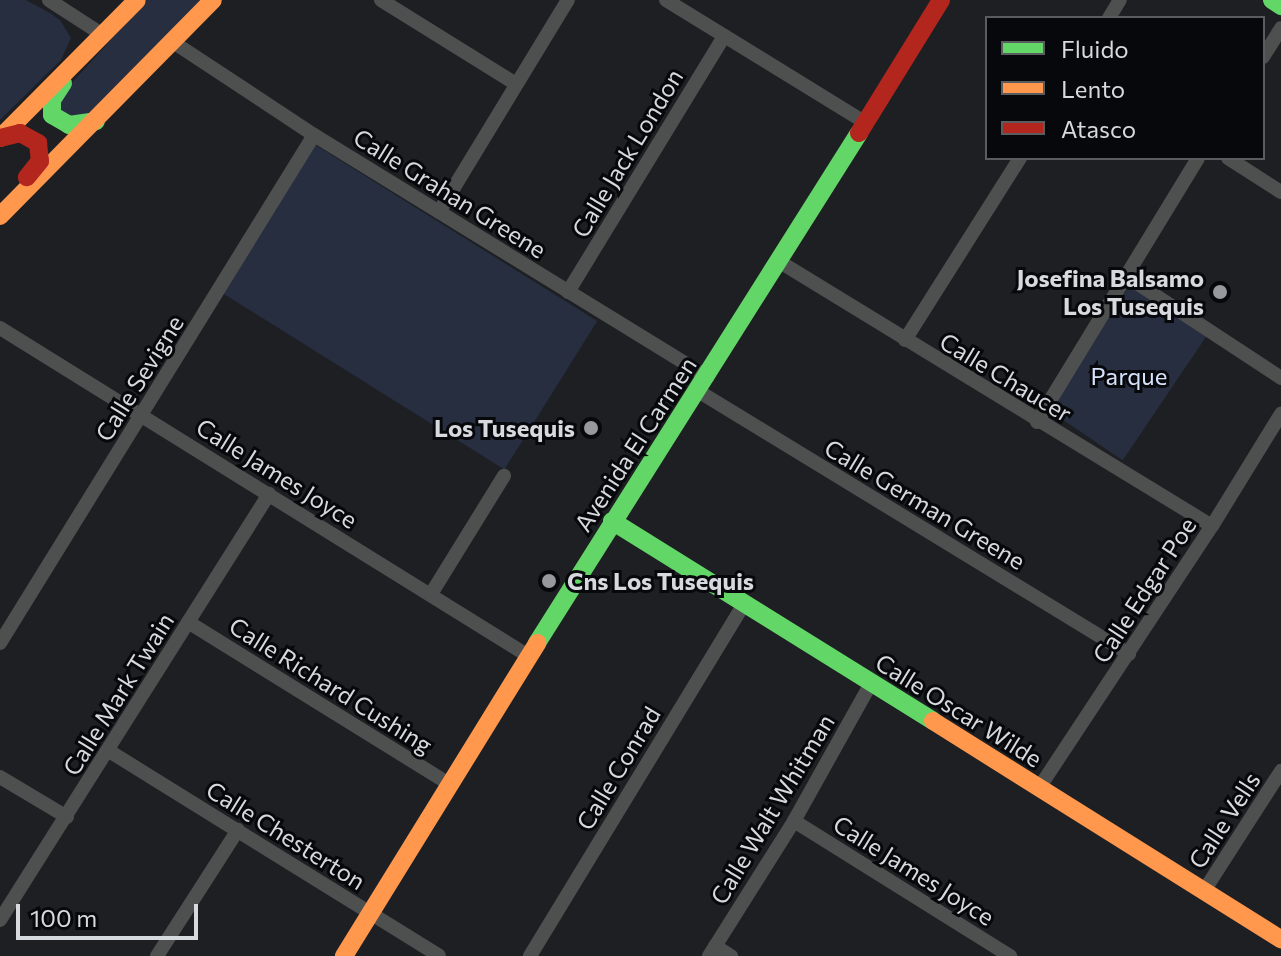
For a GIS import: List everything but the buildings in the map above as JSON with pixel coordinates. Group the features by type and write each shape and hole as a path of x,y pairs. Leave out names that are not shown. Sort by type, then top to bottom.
{"street":[{"path":"49,0 103,35"},
{"path":"0,138 137,0"},
{"path":"0,216 213,0"},
{"path":"381,0 516,84"},
{"path":"439,212 568,0"},
{"path":"666,0 866,123"},
{"name":"Avenida El Carmen","path":"344,956 612,521 780,262 941,0"},
{"path":"1272,0 1281,6"},
{"path":"1265,54 1281,28"},
{"name":"Calle Jack London","path":"568,292 724,36"},
{"name":"Calle Grahan Greene","path":"173,42 314,135 568,292 702,384"},
{"path":"84,53 54,94 52,115 69,125 96,121"},
{"path":"0,138 28,135 38,143 41,155 38,165 0,206"},
{"name":"Calle Sevigne","path":"0,643 314,135"},
{"path":"905,340 1019,160"},
{"path":"1037,422 1197,160"},
{"path":"1231,160 1281,192"},
{"name":"Calle Chaucer","path":"780,262 1037,422 1212,526"},
{"path":"1126,276 1281,378"},
{"path":"0,347 4,331"},
{"name":"Calle James Joyce","path":"4,331 530,657"},
{"name":"Calle German Greene","path":"702,384 1129,654"},
{"name":"Calle Edgar Poe","path":"1039,788 1212,526 1281,414"},
{"path":"431,594 504,476"},
{"name":"Calle Mark Twain","path":"2,918 269,494"},
{"name":"Calle Oscar Wilde","path":"612,521 1281,939"},
{"name":"Calle Conrad","path":"530,956 744,604"},
{"name":"Calle Richard Cushing","path":"188,622 451,785"},
{"name":"Calle Walt Whitman","path":"712,951 794,821 871,683"},
{"name":"Calle Chesterton","path":"109,751 439,956"},
{"name":"Calle Vells","path":"1204,891 1281,771"},
{"path":"0,777 67,817"},
{"name":"Calle James Joyce","path":"794,821 1010,956"},
{"path":"157,956 238,830"},
{"path":"712,951 731,956"}],"green space":[{"path":"0,0 26,0 60,20 71,38 61,60 0,120"},
{"path":"147,0 202,0 88,116 63,115 58,98"},
{"path":"314,144 597,321 505,469 221,292"},
{"name":"Parque","path":"1132,282 1208,333 1123,460 1046,409"}],"traffic: fast":[{"path":"1272,0 1281,6"},
{"path":"63,83 52,100 52,115 69,125 96,121"},
{"path":"537,643 859,133"},
{"path":"612,521 933,721"}],"traffic: slow":[{"path":"0,138 137,0"},
{"path":"0,216 213,0"},
{"path":"344,956 537,643"},
{"path":"933,721 1281,939"}],"traffic: jam":[{"path":"859,133 941,0"},
{"path":"0,138 20,133 38,143 40,161 27,177"}],"place":[{"name":"Josefina Balsamo Los Tusequis","path":"1220,292"},
{"name":"Los Tusequis","path":"591,428"},
{"name":"Cns Los Tusequis","path":"549,581"}]}
